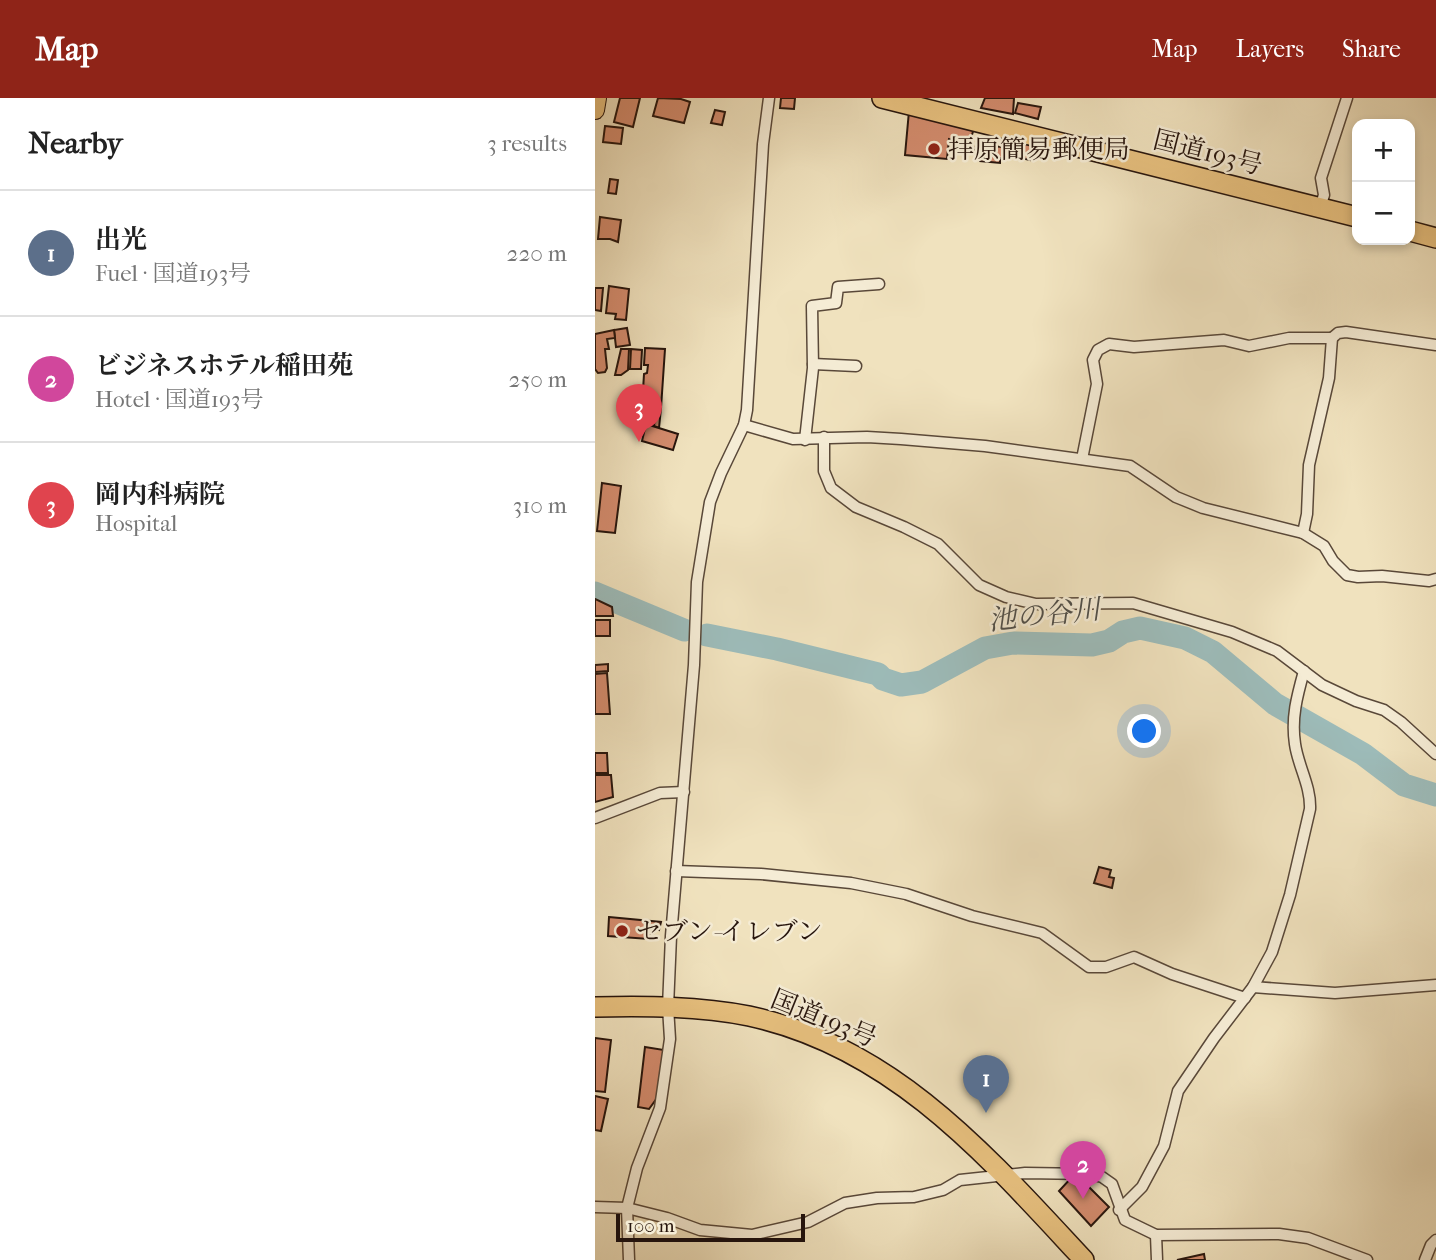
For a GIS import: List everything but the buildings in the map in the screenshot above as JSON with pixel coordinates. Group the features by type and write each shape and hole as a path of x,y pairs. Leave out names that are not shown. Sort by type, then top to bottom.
{"highway":[{"name":"国道193号","path":"882,98 1352,216"},
{"path":"1415,232 1436,238"},
{"name":"国道193号","path":"595,1007 669,1007 711,1010 751,1017 802,1032 853,1054 891,1077 941,1114 1006,1176 1084,1260"}],"main road":[{"path":"595,110 597,98"}],"street":[{"path":"629,1260 628,1208 637,1168 660,1108 670,1039 671,936 684,792 688,710 694,665 697,582 710,502 744,425 748,397 769,98"},
{"path":"1320,207 1324,195 1321,177 1346,98"},
{"path":"805,440 813,363 812,306 836,303 838,287 879,284"},
{"path":"1082,458 1097,384 1093,360 1098,350 1109,344 1134,347 1224,340 1248,346 1289,338 1332,338 1338,333 1346,332 1436,345"},
{"path":"1303,533 1307,514 1309,465 1329,378 1332,338"},
{"path":"813,363 856,366"},
{"path":"744,425 793,439 901,439 985,446 1130,466 1176,497 1203,508 1303,533 1324,546 1333,561 1347,575 1429,581 1436,579"},
{"path":"824,438 824,471 831,488 856,507 938,544 979,585 1006,597 1036,604 1133,603 1232,632 1277,650 1322,685 1384,710 1436,754"},
{"path":"1119,1210 1142,1187 1164,1146 1178,1091 1253,987 1272,952 1290,895 1310,809 1310,796 1295,746 1294,714 1304,671"},
{"path":"595,818 660,793 684,792"},
{"path":"676,871 761,874 851,883 906,894 972,916 1042,933 1089,967 1106,967 1134,957 1172,974 1245,998"},
{"path":"1253,987 1335,993 1436,985"},
{"path":"595,1207 628,1208 700,1230 752,1235 808,1222 845,1203 877,1198 913,1197 943,1190 960,1180 1024,1173 1089,1174 1102,1177 1112,1184 1119,1210 1125,1220 1156,1236 1279,1234 1308,1238 1367,1260"},
{"path":"1156,1236 1157,1260"},
{"path":"1425,1260 1430,1245 1436,1240"}],"waterway":[{"name":"池の谷川","path":"595,593 684,630"},
{"name":"池の谷川","path":"707,635 878,674 883,679 901,685 922,682 985,648 1013,643 1092,645 1140,628 1185,638 1213,652 1275,704 1363,754 1404,785 1436,795"}],"place":[{"name":"拝原簡易郵便局","path":"934,149"},
{"name":"岡内科病院","path":"639,442"},
{"name":"セブン-イレブン","path":"622,931"},
{"name":"出光","path":"986,1113"},
{"name":"ビジネスホテル稲田苑","path":"1083,1199"}]}
